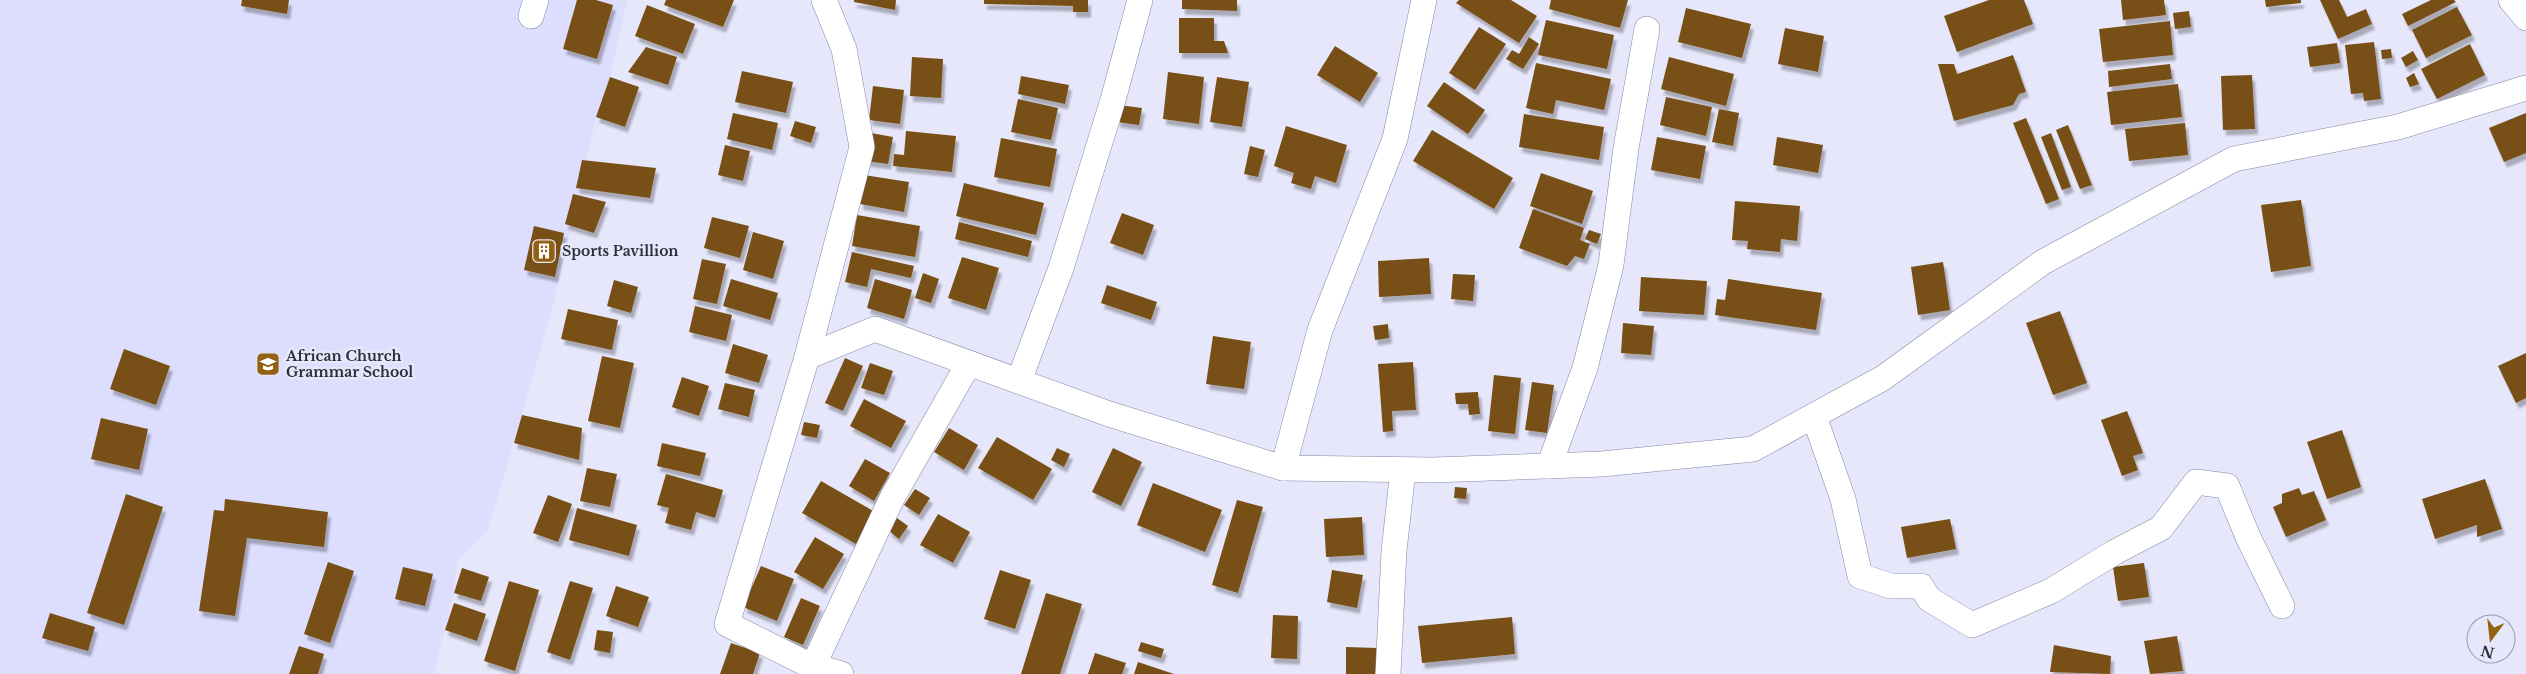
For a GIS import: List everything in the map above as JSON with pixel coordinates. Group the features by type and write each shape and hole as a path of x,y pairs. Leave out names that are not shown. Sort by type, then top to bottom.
{"street":[{"path":"824,0 844,49 862,148 807,357 727,624 827,671 892,498 968,363"},
{"path":"1019,381 1061,268 1113,100 1140,0"},
{"path":"1282,468 1320,330 1395,139 1424,0"},
{"path":"2511,0 2526,18"},
{"path":"1549,466 1585,368 1611,265 1626,148 1647,29"},
{"path":"807,357 875,329 1109,414 1282,468 1403,470 1602,464 1754,449 1883,378 2043,262 2234,159 2398,127 2526,88"},
{"path":"1814,416 1843,499 1860,576 1891,586 1920,586 1930,599 1972,625 2051,591 2115,552 2161,528 2196,482 2227,486 2248,537 2282,606"},
{"path":"1388,674 1394,551 1403,470"}],"shaded area":[{"name":"African Church Grammar School","path":"0,0 627,0 610,77 596,117 551,314 488,530 457,560 454,593 434,674 0,674"}],"building":[{"path":"242,0 289,0 287,14 241,6"},
{"path":"577,0 596,0 613,5 597,59 563,49"},
{"path":"666,0 734,0 723,27 664,5"},
{"path":"854,0 896,0 895,10 854,2"},
{"path":"984,0 1088,0 1088,12 1073,12 1073,6 984,4"},
{"path":"1182,0 1237,0 1237,11 1182,9"},
{"path":"1459,0 1511,0 1537,16 1519,43 1456,3"},
{"path":"1551,0 1628,0 1620,28 1549,9"},
{"path":"1989,0 2024,0 2033,24 1957,52 1944,16"},
{"path":"2121,0 2164,0 2166,15 2123,20"},
{"path":"2265,0 2301,0 2301,3 2266,7"},
{"path":"2320,0 2339,0 2347,17 2366,9 2372,24 2338,39"},
{"path":"2431,0 2454,0 2456,2 2408,26 2402,14"},
{"path":"647,5 695,24 683,54 635,36"},
{"path":"2457,7 2472,35 2426,58 2412,30"},
{"path":"1686,8 1751,24 1742,58 1678,42"},
{"path":"2189,11 2191,27 2175,29 2173,13"},
{"path":"1179,18 1214,18 1214,41 1224,41 1228,53 1179,53"},
{"path":"1546,20 1614,35 1607,69 1538,55"},
{"path":"2170,21 2173,55 2103,62 2099,29"},
{"path":"1479,27 1506,44 1475,90 1449,73"},
{"path":"1785,28 1824,36 1818,72 1778,64"},
{"path":"1529,37 1539,44 1523,69 1506,59 1512,50 1519,54"},
{"path":"2374,42 2381,99 2364,101 2363,93 2351,94 2345,45"},
{"path":"2337,43 2340,63 2310,67 2307,47"},
{"path":"2470,44 2485,75 2437,99 2421,69"},
{"path":"1335,46 1378,73 1360,102 1317,75"},
{"path":"646,47 677,57 668,85 628,72"},
{"path":"2391,49 2392,58 2382,59 2381,50"},
{"path":"2413,51 2418,60 2406,67 2401,58"},
{"path":"2013,55 2026,92 2019,94 2013,105 1954,121 1938,64 1954,64 1957,74"},
{"path":"912,57 943,59 941,98 910,96"},
{"path":"1669,57 1734,74 1726,106 1661,89"},
{"path":"1536,63 1611,79 1604,110 1556,100 1553,114 1526,108"},
{"path":"2170,64 2172,79 2109,87 2108,71"},
{"path":"742,71 793,82 786,113 735,102"},
{"path":"1168,72 1204,77 1199,124 1163,119"},
{"path":"2414,73 2419,84 2410,87 2406,78"},
{"path":"2252,75 2255,129 2223,130 2221,76"},
{"path":"1021,76 1069,85 1065,104 1018,94"},
{"path":"610,77 639,87 625,127 596,117"},
{"path":"1217,77 1249,82 1242,127 1210,122"},
{"path":"1444,82 1485,110 1468,134 1427,106"},
{"path":"2178,84 2182,117 2111,125 2107,92"},
{"path":"873,86 904,90 900,124 869,120"},
{"path":"1666,97 1712,107 1706,136 1660,125"},
{"path":"1018,99 1058,108 1051,140 1011,132"},
{"path":"1119,105 1142,108 1139,125 1117,122"},
{"path":"1719,109 1739,113 1733,146 1712,142"},
{"path":"733,113 778,123 772,150 727,139"},
{"path":"2526,113 2526,153 2504,162 2489,128"},
{"path":"1524,114 1604,127 1599,160 1519,147"},
{"path":"2026,118 2059,199 2046,204 2013,123"},
{"path":"795,121 816,127 811,143 790,136"},
{"path":"2185,123 2188,155 2129,161 2125,129"},
{"path":"2068,125 2092,185 2080,189 2056,130"},
{"path":"1286,126 1347,145 1336,183 1315,176 1311,189 1291,183 1294,173 1274,166"},
{"path":"1432,130 1513,178 1494,209 1413,161"},
{"path":"906,131 956,136 952,172 893,166 894,154 904,155"},
{"path":"871,133 893,137 888,164 866,161"},
{"path":"2051,133 2071,187 2062,190 2041,137"},
{"path":"1657,137 1706,146 1700,179 1651,170"},
{"path":"1777,137 1823,145 1818,173 1773,165"},
{"path":"1001,138 1057,149 1050,187 994,177"},
{"path":"725,145 750,151 743,181 718,175"},
{"path":"1250,146 1265,150 1258,177 1244,174"},
{"path":"582,160 656,168 650,198 576,188"},
{"path":"1541,173 1593,191 1582,224 1530,206"},
{"path":"864,175 909,182 904,212 860,204"},
{"path":"964,183 1044,203 1036,235 956,216"},
{"path":"573,194 606,202 594,233 565,224"},
{"path":"2301,200 2311,266 2271,272 2261,205"},
{"path":"1735,201 1800,206 1797,241 1781,239 1780,252 1747,249 1748,241 1732,240"},
{"path":"1533,209 1584,228 1580,240 1590,244 1584,259 1575,256 1567,266 1519,248"},
{"path":"1122,213 1154,225 1143,255 1110,243"},
{"path":"857,215 920,226 915,257 852,246"},
{"path":"712,217 749,226 740,258 704,248"},
{"path":"959,222 1032,241 1028,257 955,239"},
{"name":"Sports Pavillion","path":"534,226 564,233 555,277 524,270"},
{"path":"1589,230 1601,234 1597,244 1585,239"},
{"path":"753,232 784,241 773,279 743,270"},
{"path":"852,252 914,266 911,278 871,269 867,287 845,282"},
{"path":"962,257 999,268 986,310 948,298"},
{"path":"1429,258 1431,294 1379,297 1378,261"},
{"path":"702,259 726,264 717,304 693,299"},
{"path":"1943,262 1950,310 1918,315 1911,267"},
{"path":"923,273 939,279 931,303 915,298"},
{"path":"1453,274 1475,275 1473,301 1451,299"},
{"path":"1641,277 1707,281 1704,315 1639,311"},
{"path":"731,279 778,293 770,320 723,306"},
{"path":"875,279 912,290 904,319 867,308"},
{"path":"1728,279 1822,293 1816,330 1715,315 1717,299 1725,300"},
{"path":"614,280 638,287 631,313 607,306"},
{"path":"1107,285 1157,302 1151,320 1101,303"},
{"path":"695,306 732,315 726,341 689,332"},
{"path":"568,309 618,320 612,350 561,339"},
{"path":"2060,311 2087,383 2053,395 2026,323"},
{"path":"1623,323 1654,326 1651,355 1621,353"},
{"path":"1388,324 1389,338 1375,340 1373,326"},
{"path":"1213,336 1251,342 1244,389 1206,384"},
{"path":"733,344 768,355 759,383 725,373"},
{"path":"124,349 170,366 156,405 110,389"},
{"path":"2526,353 2526,398 2516,403 2498,366"},
{"path":"602,356 634,363 620,428 588,421"},
{"path":"845,358 863,366 843,411 825,403"},
{"path":"1413,362 1416,410 1392,411 1393,431 1383,432 1378,364"},
{"path":"870,363 893,371 884,395 861,388"},
{"path":"1494,375 1521,378 1515,434 1488,431"},
{"path":"682,377 709,386 699,416 672,407"},
{"path":"1532,382 1554,385 1547,433 1525,430"},
{"path":"725,383 755,390 749,417 718,409"},
{"path":"1478,392 1480,414 1469,415 1468,404 1456,404 1455,393"},
{"path":"864,399 906,421 891,448 850,426"},
{"path":"2127,411 2143,453 2133,456 2138,470 2122,476 2101,420"},
{"path":"522,415 582,428 579,460 514,443"},
{"path":"101,418 148,429 139,470 91,459"},
{"path":"804,422 820,425 817,438 801,435"},
{"path":"949,428 978,445 964,470 934,452"},
{"path":"2342,430 2361,487 2327,499 2307,442"},
{"path":"997,437 1052,469 1033,500 978,468"},
{"path":"662,443 706,453 700,476 657,466"},
{"path":"1057,448 1070,454 1064,467 1051,460"},
{"path":"1113,448 1142,462 1121,506 1092,492"},
{"path":"865,459 890,473 874,501 849,486"},
{"path":"587,468 617,474 610,507 580,501"},
{"path":"666,474 723,490 715,518 696,512 691,530 665,523 669,508 657,505"},
{"path":"2485,479 2502,529 2477,537 2477,525 2435,539 2422,499"},
{"path":"821,481 875,512 856,544 802,513"},
{"path":"1153,483 1222,510 1205,552 1137,525"},
{"path":"1455,487 1467,488 1466,499 1454,498"},
{"path":"2299,488 2302,495 2314,491 2326,520 2286,537 2273,507 2282,503 2282,494"},
{"path":"915,489 930,498 919,515 904,505"},
{"path":"126,494 163,507 124,625 87,613"},
{"path":"548,495 572,504 558,542 533,533"},
{"path":"225,499 328,512 324,547 247,538 235,616 199,611 214,510 224,511"},
{"path":"1237,500 1263,507 1238,593 1212,585"},
{"path":"577,508 637,525 629,556 569,540"},
{"path":"938,514 970,532 953,563 920,545"},
{"path":"1362,517 1364,555 1326,557 1324,519"},
{"path":"897,518 908,526 899,539 888,530"},
{"path":"1950,519 1956,549 1907,558 1901,527"},
{"path":"815,537 844,554 823,589 794,572"},
{"path":"328,562 354,571 330,643 304,634"},
{"path":"2144,563 2149,597 2118,601 2113,567"},
{"path":"761,566 794,579 777,621 743,607"},
{"path":"403,567 433,574 425,606 395,599"},
{"path":"462,568 489,577 481,601 454,593"},
{"path":"1000,570 1031,580 1015,629 984,619"},
{"path":"1332,570 1363,575 1357,608 1327,602"},
{"path":"509,581 539,590 515,671 484,661"},
{"path":"570,581 593,588 570,660 547,652"},
{"path":"616,586 649,597 638,627 606,616"},
{"path":"1046,593 1082,604 1060,674 1021,674"},
{"path":"801,598 820,606 803,645 784,637"},
{"path":"454,603 486,614 477,641 445,630"},
{"path":"50,613 95,627 88,651 42,638"},
{"path":"1273,615 1298,616 1297,659 1271,658"},
{"path":"1512,617 1515,654 1422,663 1418,626"},
{"path":"597,630 613,632 610,653 594,650"},
{"path":"2177,636 2183,671 2150,674 2144,641"},
{"path":"1141,642 1164,649 1161,658 1138,651"},
{"path":"731,643 760,653 753,674 720,674"},
{"path":"2054,645 2111,656 2110,674 2050,672"},
{"path":"299,646 324,654 318,674 289,674"},
{"path":"1346,647 1377,648 1377,674 1346,674"},
{"path":"1095,653 1126,663 1122,674 1088,674"},
{"path":"1138,662 1174,674 1134,674"}],"place":[{"name":"Sports Pavillion","path":"544,251"},
{"name":"African Church Grammar School","path":"268,364"}]}
